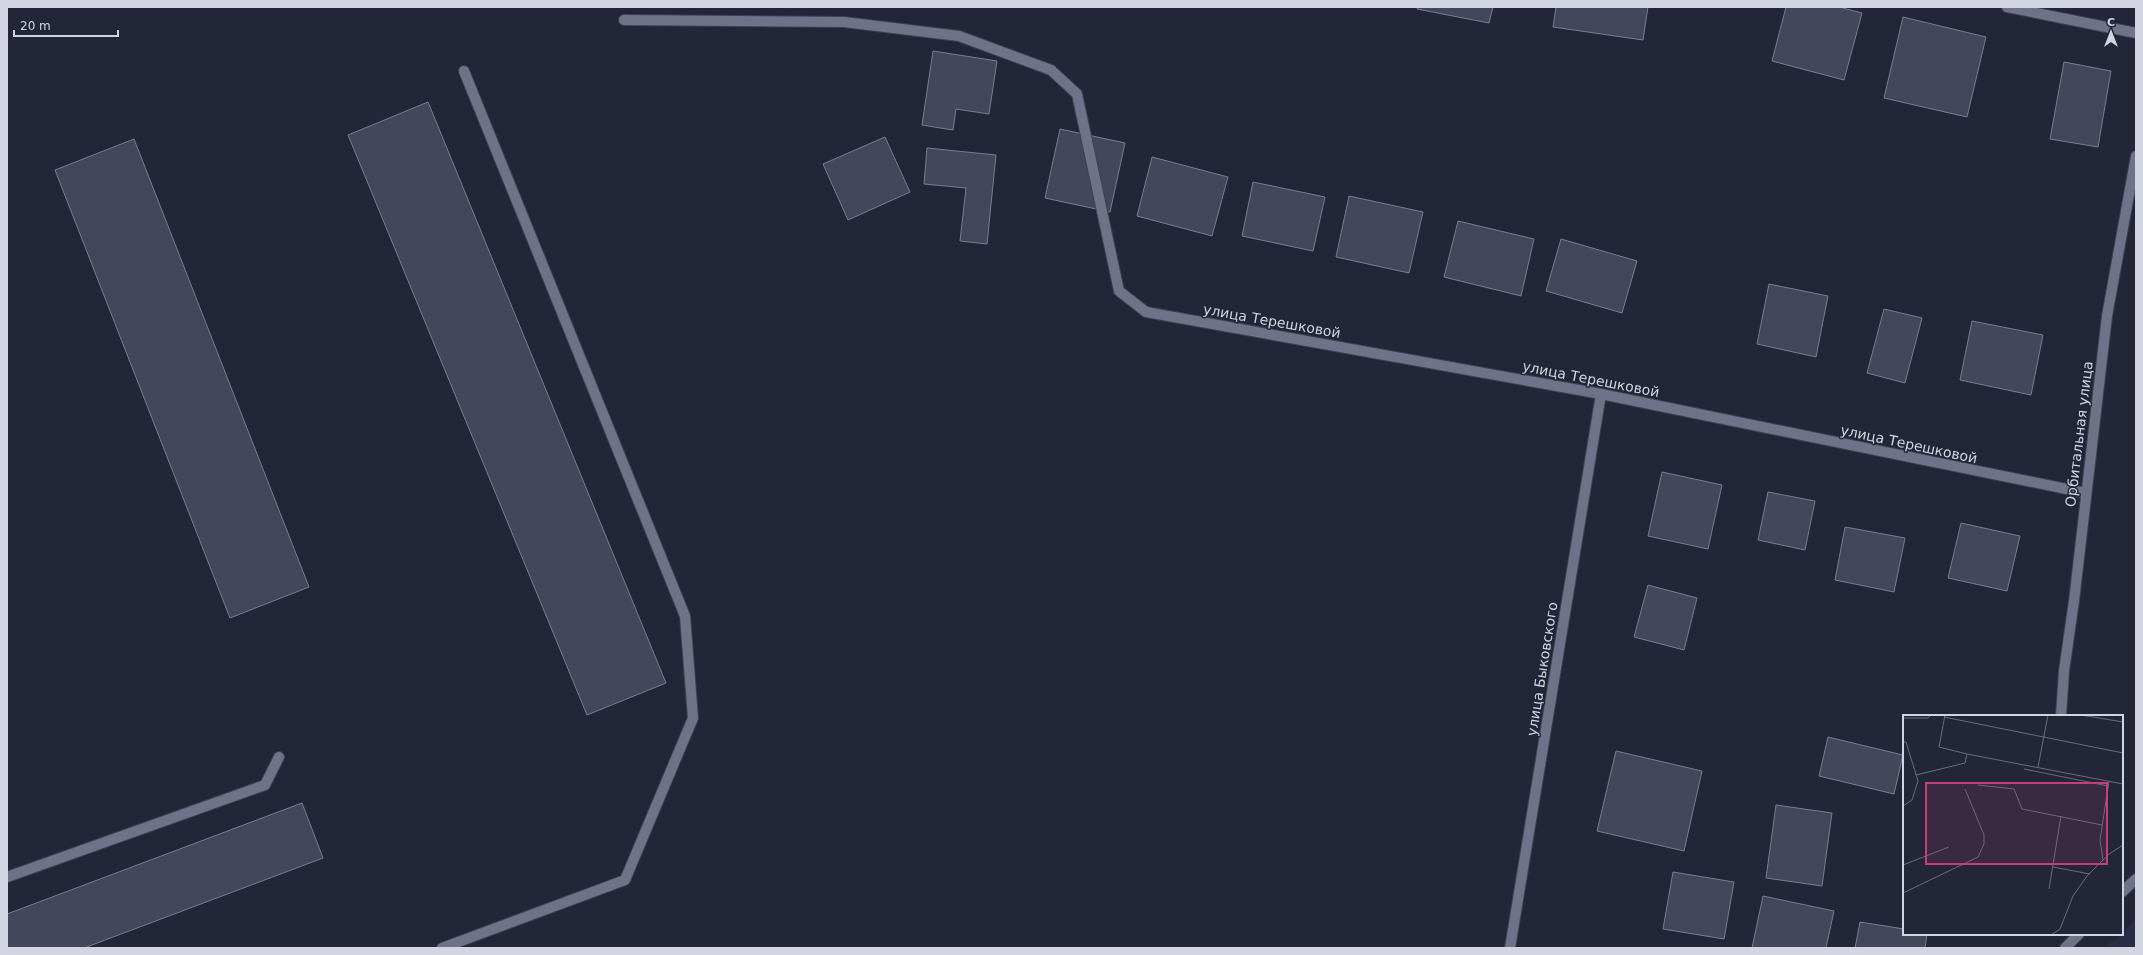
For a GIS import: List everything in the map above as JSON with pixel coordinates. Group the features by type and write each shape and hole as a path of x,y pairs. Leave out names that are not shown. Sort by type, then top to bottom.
{"street":[{"path":"2007,7 2136,33"},
{"name":"улица Терешковой","path":"624,20 844,22 959,36 1051,70 1077,94 1119,291 1146,312 1601,394 2086,494"},
{"path":"442,948 625,880 693,718 685,616 464,71"},
{"name":"Орбитальная улица","path":"2061,715 2064,671 2074,601 2107,316 2136,156"},
{"name":"улица Быковского","path":"1510,948 1601,394"},
{"path":"7,877 264,786 279,757"},
{"path":"2123,891 2136,879"},
{"path":"2065,948 2079,935"}],"shaded area":[{"path":"2136,919 2136,948 2104,948 2121,935 2123,935 2123,933"}],"building":[{"path":"1418,7 1493,7 1489,23 1417,9"},
{"path":"1556,7 1648,7 1643,40 1553,27"},
{"path":"1786,7 1839,7 1862,13 1844,80 1772,61"},
{"path":"1903,17 1986,37 1967,117 1884,98"},
{"path":"933,51 997,61 989,114 956,109 953,130 922,125"},
{"path":"2064,62 2111,71 2098,147 2050,139"},
{"path":"428,102 666,683 587,715 348,135"},
{"path":"1060,129 1125,143 1110,212 1045,198"},
{"path":"885,137 910,192 848,220 823,164"},
{"path":"134,139 309,587 230,618 55,170"},
{"path":"927,148 996,155 987,244 960,241 966,188 924,184"},
{"path":"1152,157 1228,177 1212,236 1137,216"},
{"path":"1253,182 1325,197 1313,251 1242,236"},
{"path":"1349,196 1423,212 1409,273 1336,257"},
{"path":"1458,221 1534,239 1521,296 1444,277"},
{"path":"1561,239 1637,261 1622,313 1546,291"},
{"path":"1769,284 1828,296 1816,357 1757,344"},
{"path":"1884,309 1922,318 1905,383 1867,373"},
{"path":"1972,321 2043,335 2031,395 1960,380"},
{"path":"1662,472 1722,485 1708,549 1648,536"},
{"path":"1768,492 1815,501 1805,550 1758,540"},
{"path":"1961,523 2020,536 2007,591 1948,578"},
{"path":"1845,527 1905,538 1894,592 1835,580"},
{"path":"1648,585 1697,598 1684,650 1634,637"},
{"path":"1828,737 1903,755 1894,794 1819,776"},
{"path":"1616,751 1702,771 1684,851 1597,831"},
{"path":"302,803 323,858 84,948 7,948 7,914"},
{"path":"1776,805 1832,813 1822,886 1766,878"},
{"path":"1673,872 1734,882 1724,939 1663,929"},
{"path":"1763,896 1834,911 1826,948 1752,948"},
{"path":"1860,922 1903,929 1903,935 1927,935 1925,948 1855,948"}]}
